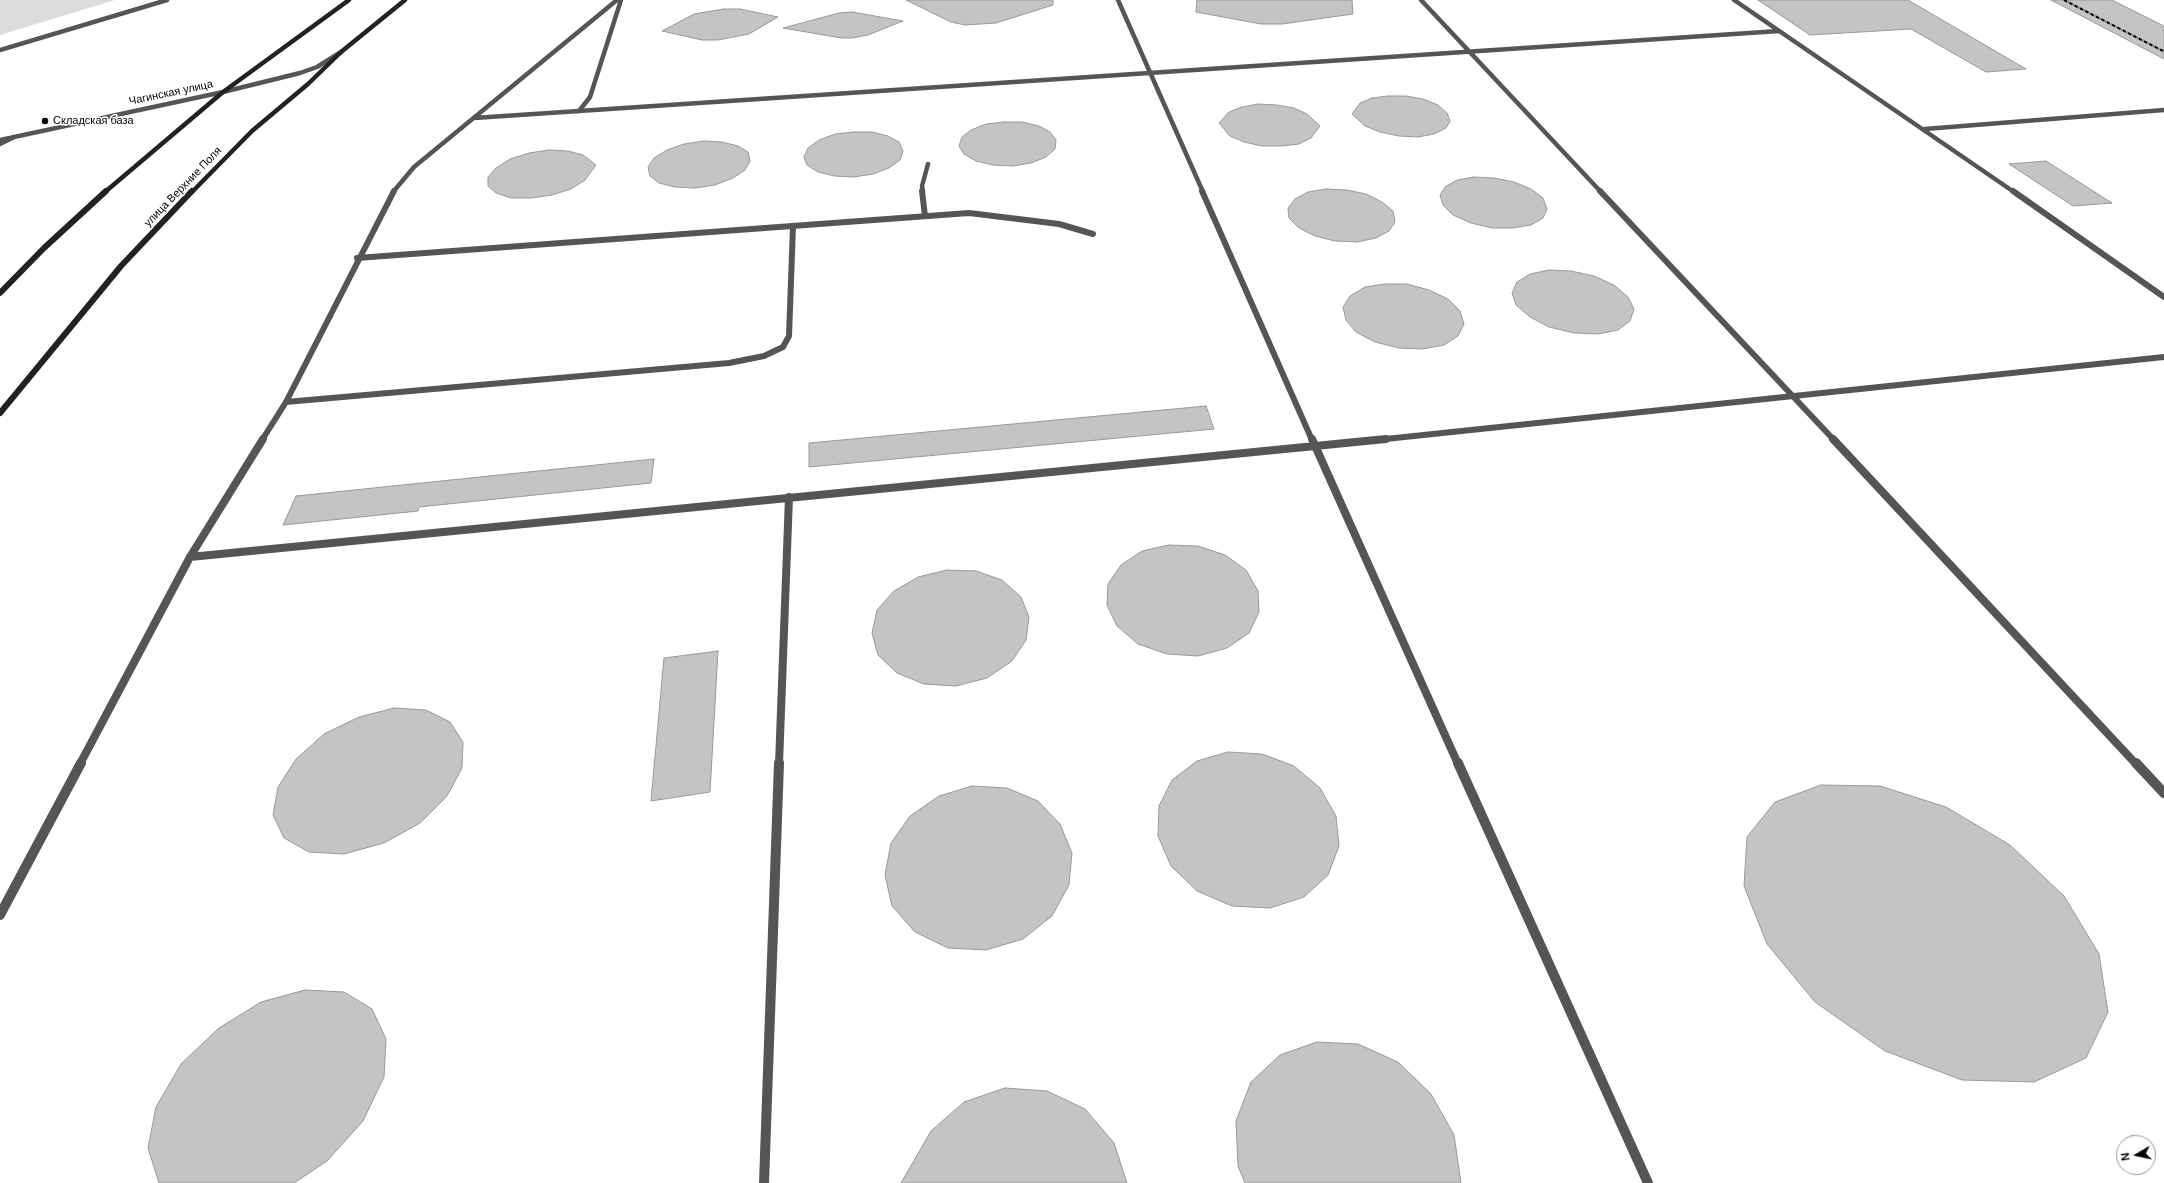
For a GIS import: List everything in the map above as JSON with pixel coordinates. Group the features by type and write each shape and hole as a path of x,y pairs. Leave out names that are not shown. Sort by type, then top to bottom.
{"main road":[{"path":"0,293 44,248 116,181 223,92 349,0"},
{"name":"улица Верхние Поля","path":"0,413 22,383 121,266 242,142 308,84 341,52 405,0"}],"street":[{"path":"0,50 167,0"},
{"path":"0,915 190,557 286,402 357,258 395,188 414,167 616,0"},
{"path":"579,111 590,97 621,0"},
{"path":"1118,0 1315,447 1648,1183"},
{"path":"1421,0 2164,793"},
{"path":"1734,0 1925,129 2164,297"},
{"path":"474,118 1779,31"},
{"name":"Чагинская улица","path":"0,140 223,92 300,73 317,67 341,52"},
{"path":"1925,129 2164,110"},
{"path":"0,144 14,137"},
{"path":"925,216 922,186 928,164"},
{"path":"357,258 969,213 1059,224 1093,234"},
{"path":"286,402 729,363 764,356 783,347 789,336 793,226"},
{"path":"190,557 789,497 1315,447 1792,395 2164,357"},
{"path":"764,1183 789,497"}],"shaded area":[{"path":"0,0 115,0 0,35"}],"building":[{"path":"906,0 1053,0 1053,5 996,23 965,25 951,22"},
{"path":"1197,0 1352,0 1353,14 1282,24 1261,24 1196,12"},
{"path":"1758,0 1908,0 2026,69 1986,72 1911,29 1810,35"},
{"path":"2051,0 2112,0 2164,26 2164,59"},
{"path":"724,9 740,9 778,17 749,34 718,40 702,40 662,31 694,14"},
{"path":"852,12 903,21 868,35 853,38 841,38 783,28 839,13"},
{"path":"1406,96 1423,99 1438,105 1447,113 1450,121 1446,128 1434,134 1418,137 1399,136 1380,132 1365,126 1352,114 1360,103 1372,98"},
{"path":"1258,104 1294,108 1307,114 1320,126 1311,138 1299,144 1262,146 1244,142 1230,136 1219,123 1229,112 1242,107"},
{"path":"1022,122 1039,126 1050,132 1056,140 1055,149 1046,157 1031,163 1013,166 993,165 976,161 964,154 959,146 962,137 971,130 986,124"},
{"path":"872,132 888,136 899,142 903,151 900,160 889,168 873,174 854,177 834,176 818,172 807,165 804,157 808,148 819,140 835,134"},
{"path":"704,141 722,142 738,146 748,152 750,161 745,170 733,178 715,185 695,188 675,187 659,183 650,176 648,167 654,158 667,150 684,144"},
{"path":"549,150 568,151 583,155 596,165 585,180 571,189 552,195 531,198 511,198 496,193 488,186 488,177 496,168 510,159 529,153"},
{"path":"2046,161 2112,203 2073,206 2009,164"},
{"path":"1474,177 1494,178 1514,182 1531,189 1543,198 1547,209 1543,218 1531,225 1513,228 1492,228 1471,223 1453,215 1443,205 1440,195 1445,187 1457,180"},
{"path":"1326,189 1347,190 1366,194 1382,202 1393,211 1395,222 1389,231 1376,238 1357,242 1335,241 1315,236 1299,228 1289,218 1288,208 1295,199 1308,192"},
{"path":"1549,270 1571,271 1594,276 1614,285 1628,297 1634,309 1630,321 1618,330 1598,334 1574,333 1549,327 1530,317 1516,305 1512,293 1517,282 1530,274"},
{"path":"1385,284 1407,284 1429,290 1448,299 1460,311 1464,324 1458,336 1444,345 1423,349 1399,348 1375,342 1356,332 1346,320 1343,307 1350,296 1365,287"},
{"path":"1206,406 1214,429 809,467 809,443"},
{"path":"654,459 651,483 419,507 418,511 283,525 296,496"},
{"path":"1169,545 1198,546 1225,555 1246,570 1258,591 1259,612 1249,633 1227,648 1198,656 1167,654 1138,644 1117,626 1107,605 1108,584 1121,565 1142,551"},
{"path":"947,570 976,571 1002,580 1021,597 1029,617 1026,640 1012,661 987,678 956,686 924,684 897,673 878,655 872,633 877,610 894,591 918,577"},
{"path":"718,651 710,792 651,801 664,658"},
{"path":"394,708 426,710 450,722 463,742 462,768 447,796 420,823 384,843 344,854 309,852 284,838 273,815 278,787 296,759 324,734 359,717"},
{"path":"1228,752 1262,754 1294,766 1320,788 1336,816 1339,846 1328,875 1304,897 1270,908 1232,906 1197,891 1171,866 1158,836 1159,806 1172,780 1197,761"},
{"path":"1821,785 1880,786 1946,807 2010,845 2064,896 2099,954 2108,1012 2086,1058 2034,1082 1962,1080 1885,1051 1815,1002 1767,944 1744,886 1747,837 1775,802"},
{"path":"972,786 1007,788 1038,801 1060,824 1072,853 1069,885 1052,916 1023,939 986,950 948,948 915,932 892,906 885,875 891,843 910,816 939,796"},
{"path":"305,990 344,992 372,1009 386,1039 384,1077 363,1121 327,1161 294,1183 159,1183 148,1148 156,1107 181,1064 219,1028 261,1002"},
{"path":"1317,1042 1358,1044 1398,1062 1431,1094 1454,1135 1461,1183 1245,1183 1238,1166 1236,1121 1251,1082 1280,1055"},
{"path":"1005,1088 1047,1091 1085,1109 1114,1143 1127,1183 901,1183 931,1131 964,1102"}],"railway":[{"path":"2064,0 2163,51"}],"place":[{"name":"Складская база","path":"45,121"}]}
